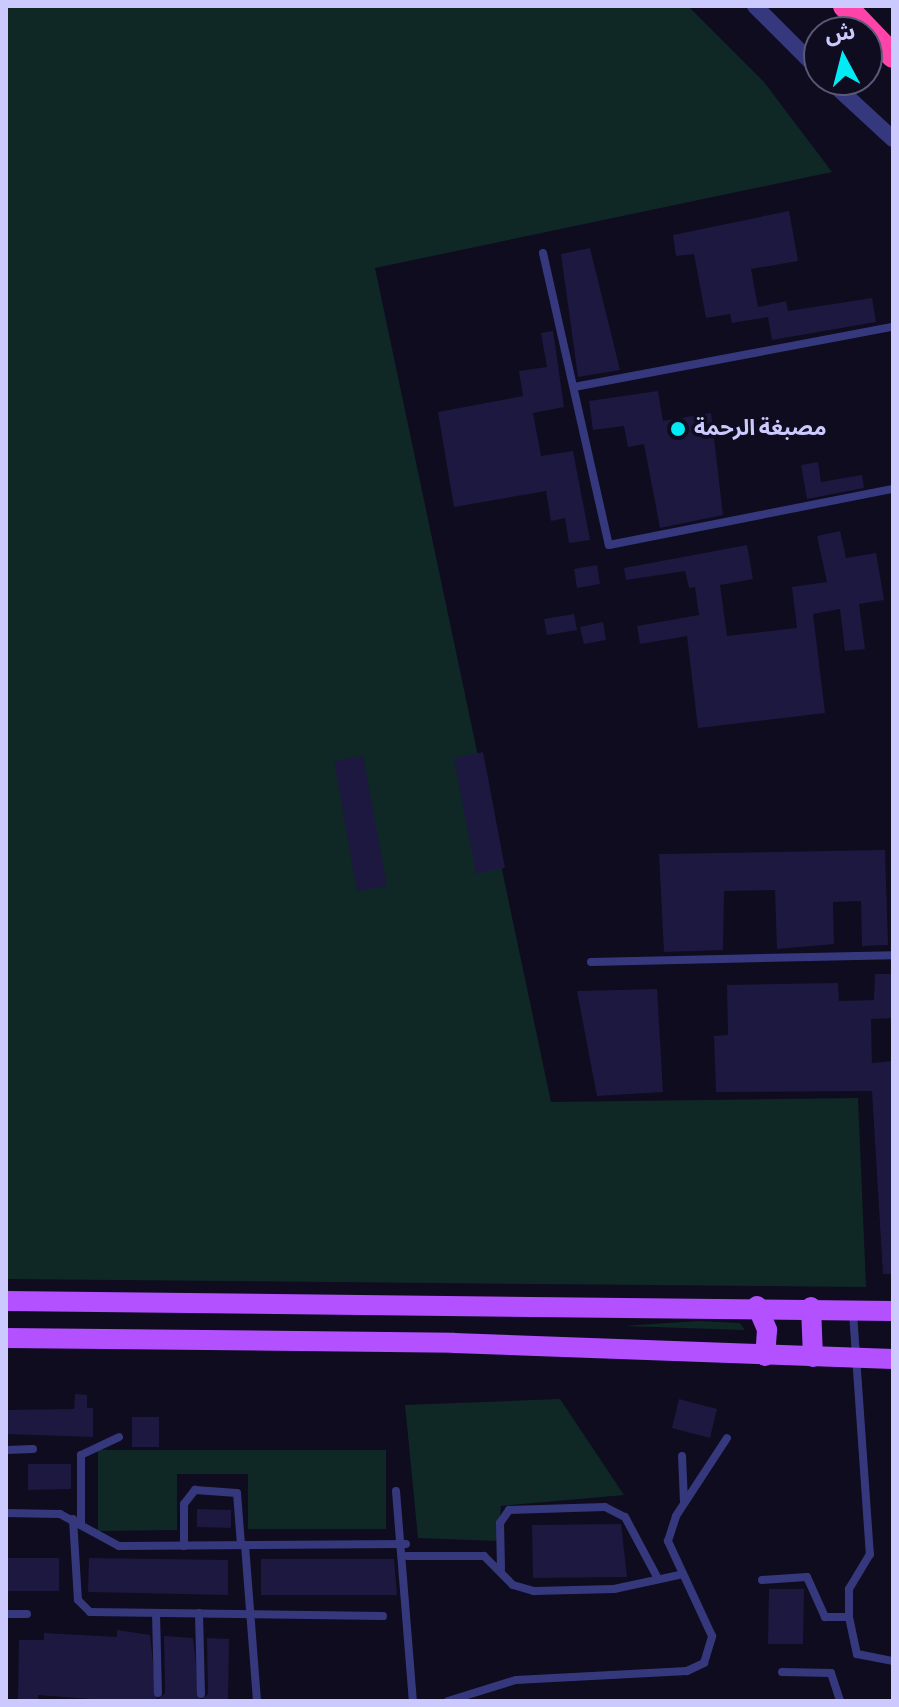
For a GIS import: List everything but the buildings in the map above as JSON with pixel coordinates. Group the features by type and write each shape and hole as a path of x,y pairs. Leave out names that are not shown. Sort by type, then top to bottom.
{"highway":[{"path":"845,6 893,56"}],"main road":[{"path":"6,1301 757,1306 893,1311"},
{"path":"757,1306 767,1330 765,1356"},
{"path":"811,1307 813,1357"},
{"path":"6,1338 454,1343 893,1359"}],"street":[{"path":"755,6 803,54"},
{"path":"846,96 893,139"}],"lane":[{"path":"543,253 609,545 893,489"},
{"path":"574,387 893,327"},
{"path":"591,962 893,955"},
{"path":"853,1309 870,1554 849,1589 849,1617 857,1654 893,1661"},
{"path":"119,1437 81,1455 77,1522 82,1607 156,1613 383,1616"},
{"path":"448,1701 541,1677 696,1668 710,1655 712,1636 679,1575 668,1541 684,1502 727,1438"},
{"path":"6,1450 33,1449"},
{"path":"682,1456 684,1502"},
{"path":"184,1546 184,1504 195,1490 237,1493 257,1701"},
{"path":"396,1491 407,1556 413,1701"},
{"path":"501,1571 500,1523 509,1510 605,1507 625,1517 656,1575"},
{"path":"6,1513 77,1522 108,1544 406,1544"},
{"path":"407,1556 477,1555 534,1591 614,1589 656,1575 679,1575"},
{"path":"762,1580 807,1577 825,1617 849,1617"},
{"path":"156,1613 158,1693"},
{"path":"199,1613 201,1694"},
{"path":"6,1614 27,1614"},
{"path":"782,1672 827,1671 838,1681 840,1701"}],"green space":[{"path":"6,6 688,6 764,82 832,172 375,268 551,1102 858,1098 866,1287 6,1279"},
{"path":"698,1321 740,1323 745,1330 623,1326"},
{"path":"560,1399 624,1495 501,1506 498,1541 418,1538 405,1405"},
{"path":"98,1450 386,1450 386,1529 248,1529 248,1474 177,1474 177,1530 98,1531"}],"place":[{"name":"مصبغة الرحمة","path":"678,429"}]}
